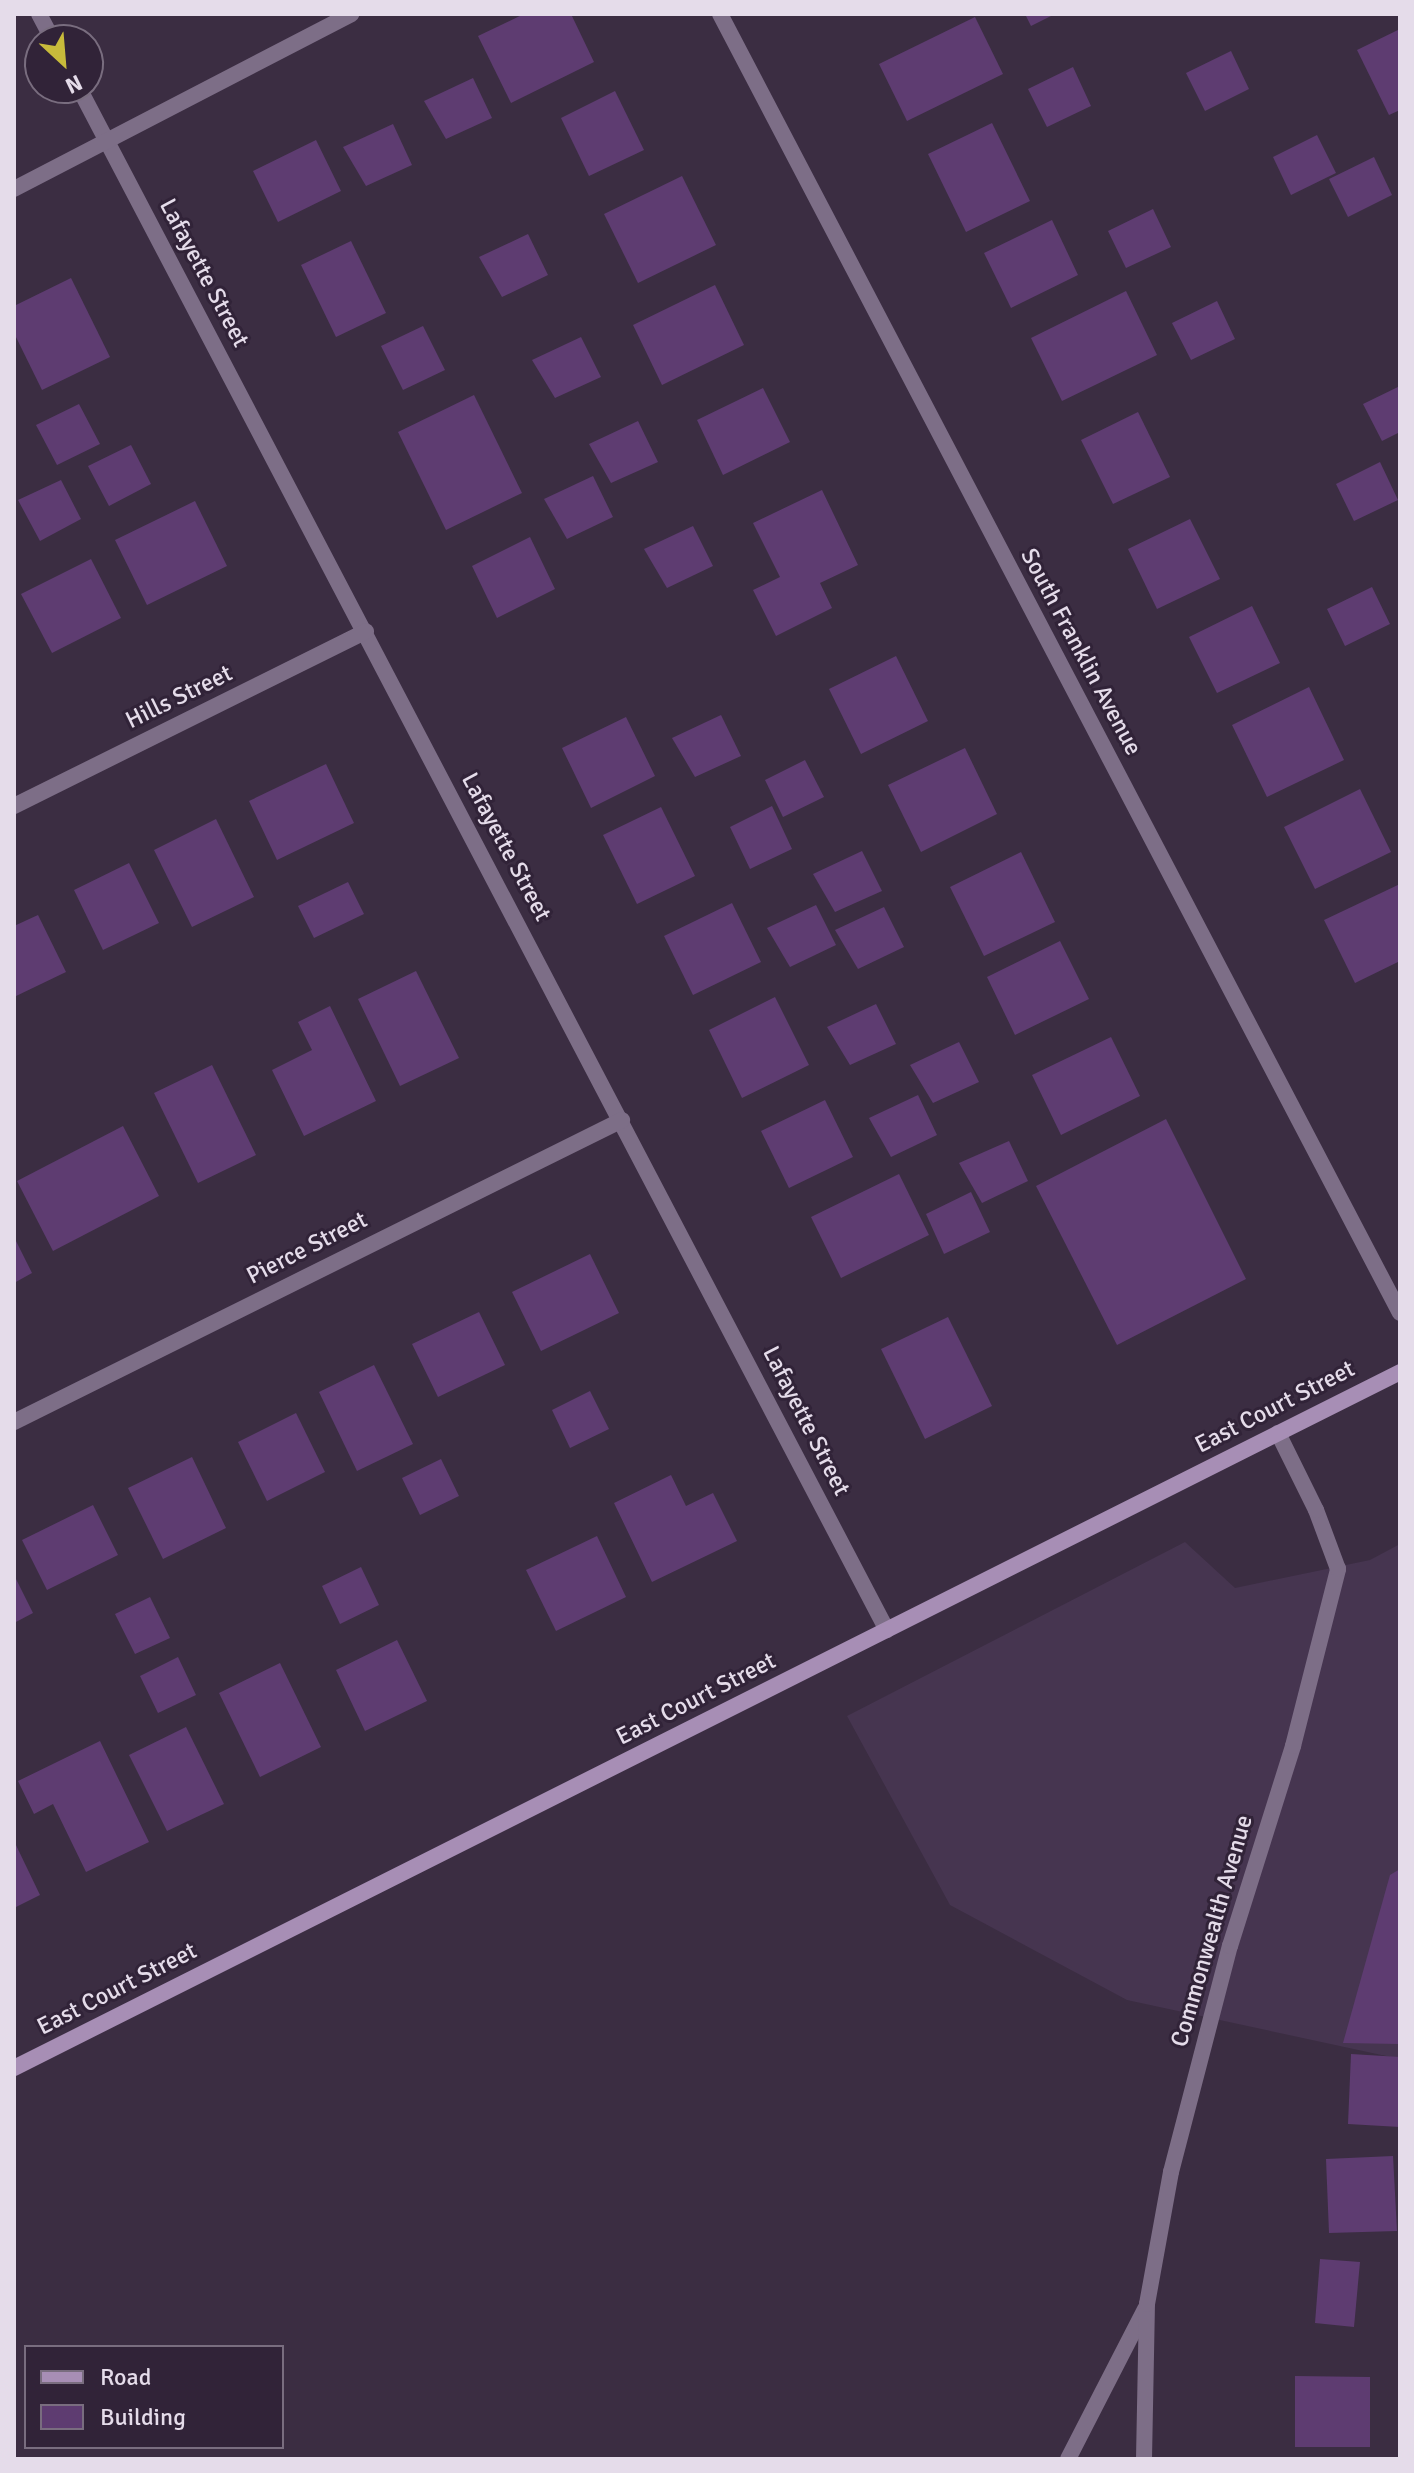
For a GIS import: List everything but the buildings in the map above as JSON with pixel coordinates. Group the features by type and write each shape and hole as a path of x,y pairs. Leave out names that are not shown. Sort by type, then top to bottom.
{"main road":[{"name":"East Court Street","path":"14,2068 1400,1372"}],"street":[{"path":"14,189 108,143 351,14"},
{"name":"South Franklin Avenue","path":"720,14 1400,1313"},
{"name":"Lafayette Street","path":"87,104 887,1630"},
{"name":"Hills Street","path":"14,806 366,631"},
{"name":"Pierce Street","path":"14,1422 622,1120"},
{"name":"Commonwealth Avenue","path":"1144,2459 1147,2304 1178,2141 1230,1946 1293,1746 1338,1569 1316,1510 1278,1433"},
{"path":"1068,2459 1147,2304"}],"shaded area":[{"path":"1185,1542 1235,1588 1370,1560 1400,1544 1400,2059 1127,2000 950,1905 847,1716"}]}
